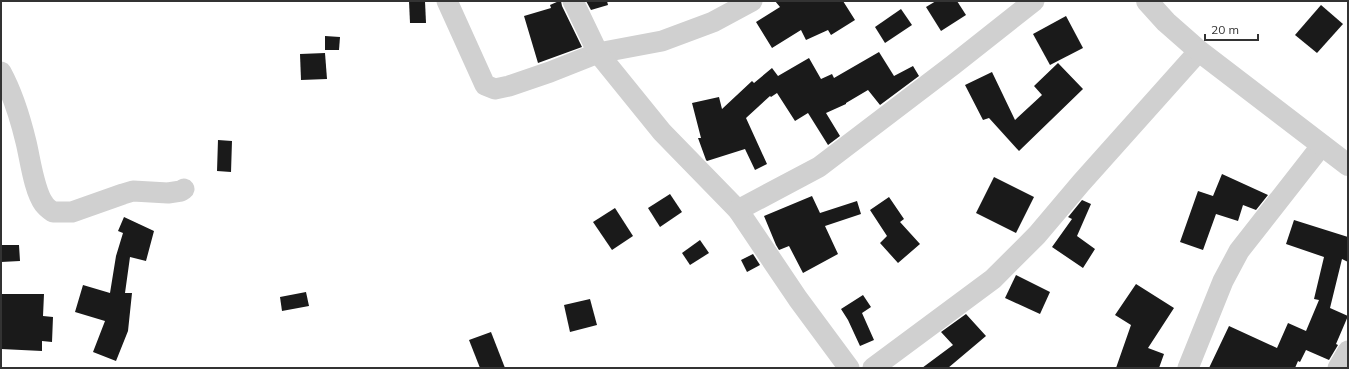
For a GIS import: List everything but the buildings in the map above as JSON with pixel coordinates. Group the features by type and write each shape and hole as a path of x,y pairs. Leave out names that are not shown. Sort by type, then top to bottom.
{"street":[{"path":"447,1 485,85 495,89 550,72 598,54 662,41 713,22 752,1"},
{"path":"573,1 598,54 662,132 738,210 798,299 848,368"},
{"path":"738,210 819,166 953,65 1034,1"},
{"path":"1147,1 1166,22 1199,51 1348,165"},
{"path":"873,368 993,279 1037,235 1081,183 1199,51"},
{"path":"1,72 14,99 27,143 38,191 44,205 53,212 72,212 133,191 168,193 181,191 184,189"},
{"path":"1188,368 1223,281 1239,251 1322,145"},
{"path":"1338,368 1348,350"}]}
